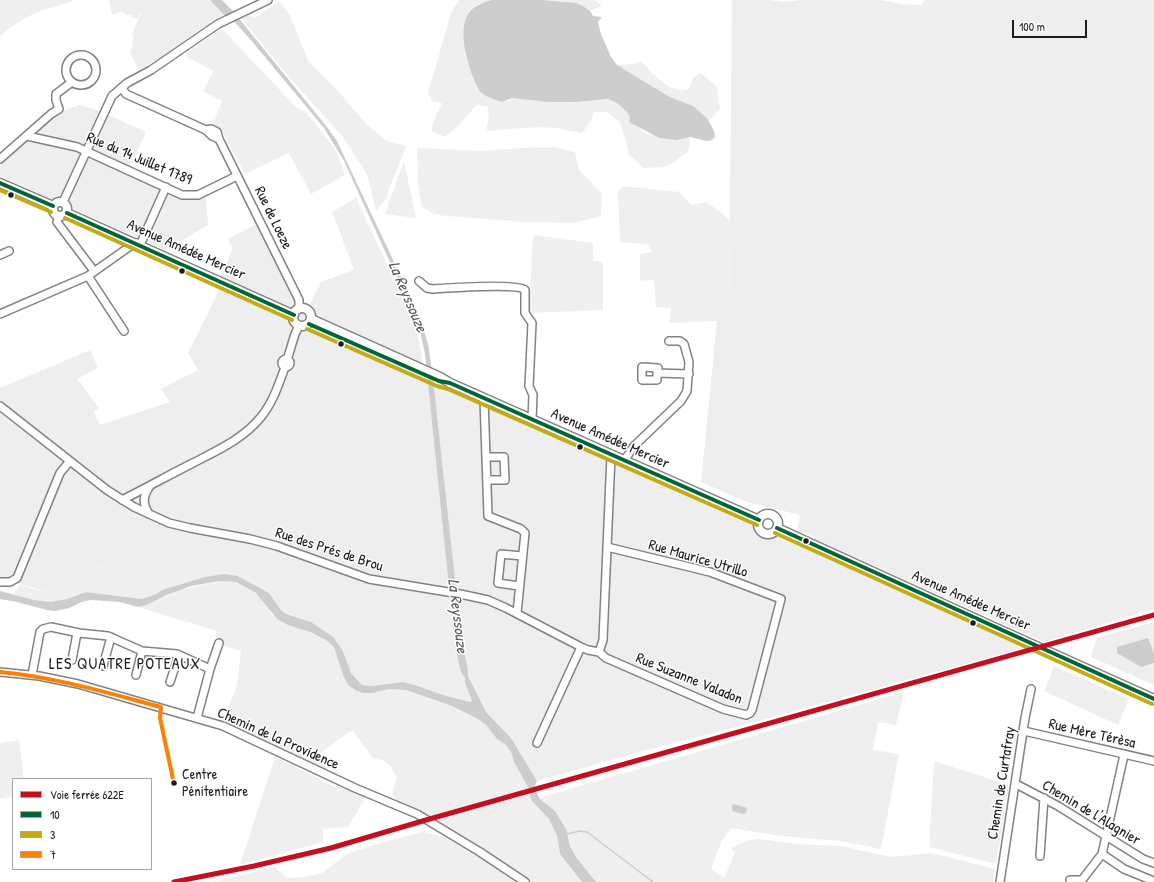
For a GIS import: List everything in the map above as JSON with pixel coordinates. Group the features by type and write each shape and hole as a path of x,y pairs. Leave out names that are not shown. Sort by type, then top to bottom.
{"main road":[{"path":"0,183 53,206"},
{"path":"58,202 63,202 67,205 63,214 54,213 53,206 58,202"},
{"name":"Avenue Amédée Mercier","path":"63,214 138,244 297,312"},
{"path":"308,311 311,316 310,321 304,326 299,326 295,322 297,312 308,311"},
{"name":"Avenue Amédée Mercier","path":"310,321 611,456 759,520"},
{"path":"765,515 772,515 778,521 777,528 772,533 766,533 760,530 759,520 765,515"},
{"name":"Avenue Amédée Mercier","path":"777,528 1154,699"}],"street":[{"path":"63,202 112,96 126,83 151,70 226,20 268,0"},
{"path":"79,56 84,56 92,60 96,68 93,80 85,85 72,82 69,79 66,69 70,60 79,56"},
{"path":"0,159 51,114 59,109 56,94 72,82"},
{"name":"Rue de Loeze","path":"122,88 126,94 206,130 212,136 219,139 299,300 297,312"},
{"name":"Rue du 14 Juillet 1789","path":"27,136 77,147 182,194 198,194 237,176"},
{"path":"0,314 91,274 129,246 138,244 166,187"},
{"path":"63,214 57,222 91,274 124,331"},
{"path":"0,255 9,251"},
{"path":"419,281 427,288 432,289 522,287 525,290 525,313 532,322 529,386 533,395 534,404 532,420"},
{"path":"122,500 232,443 248,430 261,417 270,404 277,389 299,326"},
{"path":"624,461 634,446 681,401 687,391 689,362 684,344 680,341 669,341"},
{"path":"658,373 689,374"},
{"path":"484,399 488,516 524,530 525,533 517,613"},
{"name":"Rue des Prés de Brou","path":"0,406 107,490 122,500 169,523 250,539 276,546 369,579 446,591 488,600 517,613 581,647 599,652"},
{"path":"599,652 603,640 611,456"},
{"path":"486,457 504,457 505,480 486,480"},
{"path":"0,582 10,582 17,578 60,473 70,461"},
{"path":"149,514 144,506 143,499 145,493 151,485"},
{"name":"Rue Maurice Utrillo","path":"607,547 710,572 781,599"},
{"path":"519,586 498,583 501,554 522,556"},
{"name":"Rue Suzanne Valadon","path":"599,652 606,658 723,709 746,715 752,710 781,599"},
{"path":"32,675 40,632 43,629 51,627 76,633 111,637 142,650 178,655 210,669"},
{"path":"72,660 76,633"},
{"path":"103,666 111,637"},
{"path":"197,718 210,669 219,643"},
{"path":"536,743 581,647"},
{"path":"136,675 142,650"},
{"path":"170,682 178,655"},
{"name":"Chemin de la Providence","path":"0,672 32,675 78,684 223,726 355,788 417,814 525,882"},
{"name":"Chemin de Curtafray","path":"1000,882 1025,718 1031,689"},
{"name":"Rue Mère Térèsa","path":"1024,731 1154,761"},
{"path":"1070,880 1082,880 1102,854 1124,755"},
{"name":"Chemin de l'Alagnier","path":"1016,784 1044,798 1143,859 1154,863"},
{"path":"1040,856 1044,798"},
{"path":"1102,854 1124,869 1151,881 1154,872"}],"shaded area":[{"path":"0,0 74,0 31,15 0,36"},
{"path":"109,0 189,0 202,12 210,24 197,31 165,55 139,70 130,53 134,37 132,34 141,12 137,19 131,17 132,15 130,14 124,15 122,11 112,15"},
{"path":"189,0 210,0 224,15 209,22 202,12"},
{"path":"459,0 492,0 474,6 470,10 465,23 464,46 466,59 478,89 502,102 508,101 512,98 560,102 580,102 603,99 610,100 620,104 638,127 655,137 677,139 690,137 688,152 674,162 663,167 644,168 629,155 619,122 608,112 594,112 591,121 582,133 556,128 539,127 486,131 489,116 488,107 477,105 455,129 444,137 431,131 442,103 432,101 428,93 451,13"},
{"path":"542,0 594,0 602,6 590,11 585,7 573,3"},
{"path":"732,0 769,0 784,2 800,0 880,0 901,4 921,5 925,0 1154,0 1154,609 1044,642 797,530 800,515 747,502 701,482 717,321 729,314"},
{"path":"279,1 289,14 309,62 337,90 368,126 387,141 406,146 385,200 376,211 367,174 343,137 289,77 241,18 248,14 255,18"},
{"path":"838,6 874,8 885,10 896,15 904,22 909,32 911,45 866,177 854,192 845,199 834,204 821,206 809,205 784,197 774,190 766,181 759,167 759,148 784,41 794,26 806,16 820,10"},
{"path":"222,29 296,107 306,112 337,152 345,175 311,194 289,153 245,174 224,135 212,126 222,101 203,91 214,71 186,57 185,54"},
{"path":"641,61 663,83 674,89 685,90 689,88 693,78 701,73 717,87 720,109 709,121 693,106 668,96 617,65 633,64"},
{"path":"79,105 100,111 146,132 128,170 181,198 193,200 206,198 208,225 165,250 0,176 0,164 50,120 61,112"},
{"path":"554,147 575,152 579,170 602,194 601,216 573,223 522,222 436,215 422,207 418,185 417,148 482,151"},
{"path":"404,161 416,218 385,214"},
{"path":"623,186 679,192 691,205 706,202 730,221 729,314 717,321 669,323 671,308 656,307 654,280 640,281 640,254 652,252 648,244 620,242 618,192"},
{"path":"356,198 400,292 361,294 354,270 332,212"},
{"path":"258,223 294,299 310,305 321,282 354,270 361,294 400,292 417,335 421,351 424,379 1023,648 537,781 511,738 486,712 468,677 465,683 472,701 470,702 403,682 371,686 362,685 351,673 343,651 311,622 286,614 281,610 269,593 274,578 286,556 253,570 221,561 176,567 137,569 92,566 81,562 70,586 57,591 48,591 0,580 0,388 90,350 98,368 77,379 99,408 94,412 100,425 170,402 161,389 198,370 188,353 220,288 222,275 233,248 228,239"},
{"path":"533,235 593,243 593,261 603,262 603,310 529,313"},
{"path":"267,549 286,556 274,578 269,593 238,576 162,590 142,599 86,592 67,599 51,602 14,595 19,585 44,590 56,590 70,586 81,562 92,566 137,569 176,567 221,561 253,570"},
{"path":"219,581 235,582 256,593 262,599 272,615 326,640 334,647 343,675 371,693 389,689 406,690 452,706 478,719 486,725 497,739 506,745 529,789 427,817 399,803 392,794 397,778 393,770 386,762 373,758 352,730 318,755 333,776 223,722 237,685 241,651 225,646 215,636 217,631 138,607 147,605 180,590"},
{"path":"1154,622 1154,685 1091,657 1097,638"},
{"path":"1054,666 1129,699 1118,725 1044,691"},
{"path":"904,692 896,725 878,722 873,750 899,754 881,849 840,841 781,836 731,828 722,840 711,869 724,878 735,853 731,848 749,840 760,839 796,844 841,846 891,857 932,853 995,869 993,882 596,882 576,857 570,846 566,829 555,811 540,799 542,797"},
{"path":"19,740 24,778 12,778 12,797 0,799 0,743"},
{"path":"275,757 335,787 337,786 366,797 348,827 323,829 323,842 240,865"},
{"path":"934,761 1009,785 996,864 929,847"},
{"path":"530,794 531,800 549,819 557,836 560,854 582,882 530,882 436,821"},
{"path":"423,832 444,837 482,859 515,882 213,882 275,867 287,878 304,877 322,873 347,854 376,844"}],"water":[{"name":"La Reyssouze","path":"210,0 222,0 233,11 337,141 419,315 428,344 432,370 462,644 468,676 486,712 511,738 537,781 534,788 540,799 555,811 566,829 570,846 576,857 596,882 582,882 560,854 557,836 549,819 531,800 529,789 514,762 511,752 506,745 497,739 486,725 478,719 452,706 406,690 389,689 372,693 357,691 348,685 343,675 334,647 326,640 310,632 288,625 277,619 256,593 236,582 219,581 191,586 167,595 147,605 138,607 120,602 92,600 84,601 69,608 55,611 0,599 0,591 34,600 51,602 67,599 86,592 142,599 162,590 205,577 224,574 238,576 269,593 281,610 286,614 311,622 333,637 343,651 351,673 362,685 371,686 403,682 443,695 470,702 472,701 465,683 465,678 461,672 455,645 425,354 419,326 344,161 324,128 250,39 229,16 224,15"},
{"path":"492,0 542,0 576,3 590,11 593,16 602,17 598,22 601,34 611,57 617,65 668,96 693,106 707,118 714,131 715,137 712,140 707,141 690,137 677,140 659,138 629,122 630,117 627,112 617,103 608,99 576,102 548,102 512,98 502,102 486,96 478,88 470,70 463,34 466,18 470,11 477,5"},
{"path":"1148,638 1154,653 1154,663 1141,667 1117,653 1117,647"},
{"path":"734,804 747,808 746,813 743,814 732,811 732,805"}],"waterway":[{"path":"567,834 580,831 587,832 653,882"}],"rail line":[{"name":"622E","path":"174,882 254,866 331,848 1154,615"}],"transit line":[{"name":"10","path":"0,183 53,206"},
{"name":"3","path":"0,190 51,212"},
{"name":"10","path":"67,213 294,315"},
{"name":"3","path":"65,218 292,320"},
{"name":"10","path":"309,324 439,381 450,383 759,520"},
{"name":"3","path":"307,329 437,386 448,389 757,525"},
{"name":"10","path":"777,528 1154,699"},
{"name":"3","path":"775,533 1152,704"},
{"name":"7","path":"0,672 21,674 61,682 161,707"},
{"name":"7","path":"161,707 160,718 174,784"}],"place":[{"name":"Centre Pénitentiaire","path":"174,783"}],"district":[{"name":"LES QUATRE POTEAUX","path":"125,665"}]}
